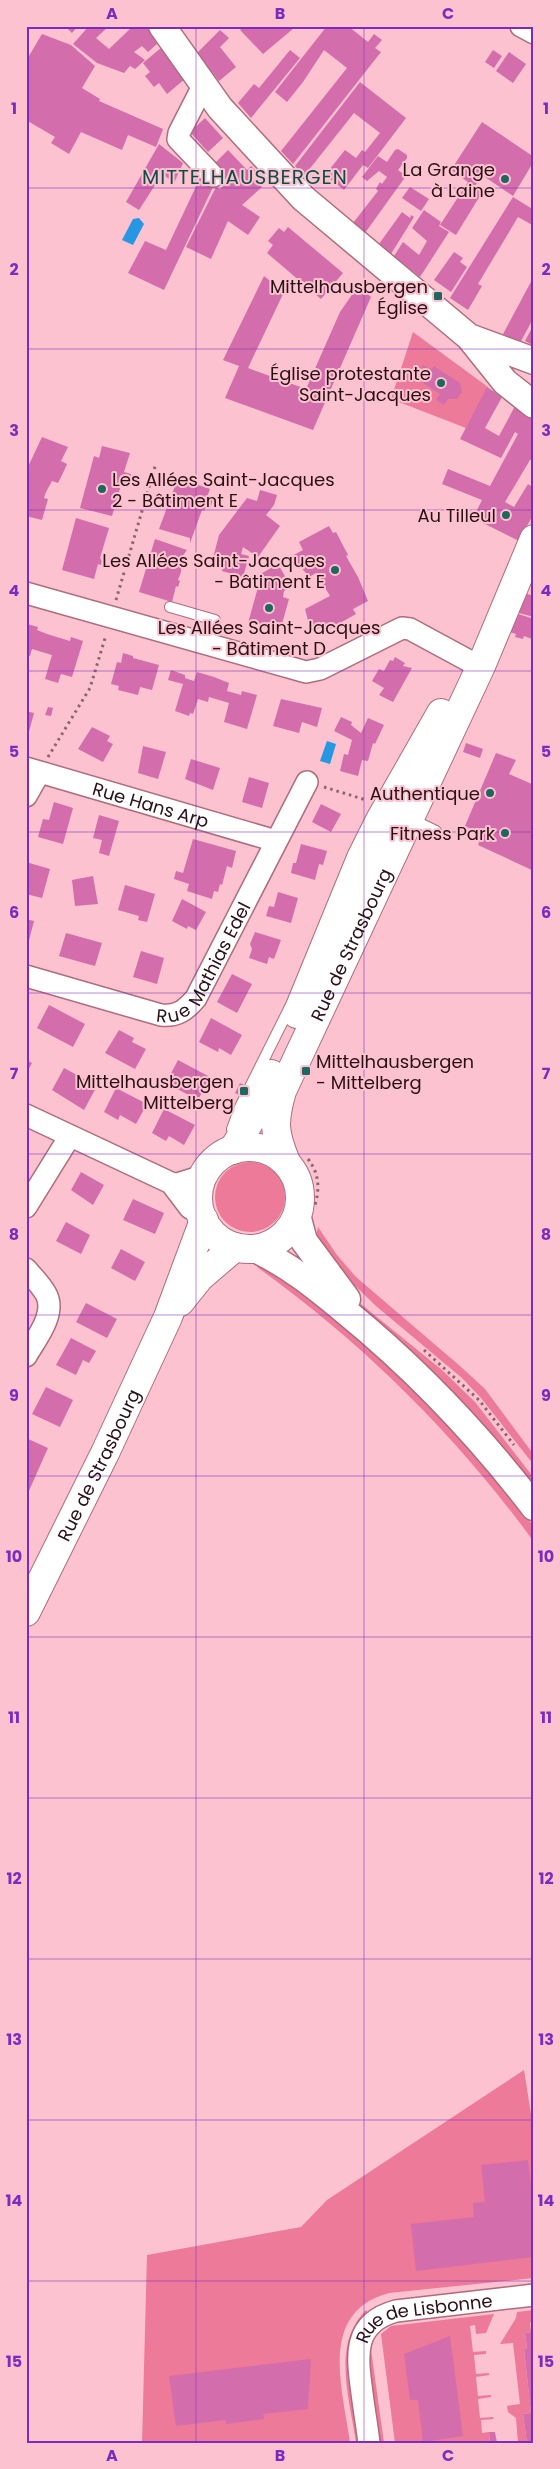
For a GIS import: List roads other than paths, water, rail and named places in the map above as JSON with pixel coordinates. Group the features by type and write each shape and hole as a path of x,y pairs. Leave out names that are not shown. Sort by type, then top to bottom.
{"main road":[{"name":"Rue de Strasbourg","path":"295,1158 278,1144 274,1117 282,1091 481,666 534,539"},
{"name":"Rue de Strasbourg","path":"227,1153 255,1112 360,858 471,662 522,565"},
{"path":"415,760 439,746 444,747"},
{"path":"395,794 410,819"},
{"path":"247,1147 261,1148 274,1154 295,1158 294,1174 299,1187 300,1202 306,1212 281,1238 269,1245 245,1248 222,1241 211,1232 202,1214 199,1192 203,1176 211,1165 227,1153 247,1147"},
{"name":"Rue de Strasbourg","path":"26,1612 105,1452 168,1317 202,1214"},
{"name":"Rue de Strasbourg","path":"168,1317 200,1277 245,1248"}],"street":[{"path":"162,26 220,108 303,198 469,337 505,382 534,404"},
{"path":"522,26 534,33"},
{"path":"204,84 179,133 178,140 213,176"},
{"path":"469,337 534,361"},
{"path":"26,593 312,672 402,628 410,629 471,662"},
{"path":"26,796 33,770"},
{"name":"Rue Hans Arp","path":"33,770 276,841"},
{"name":"Rue Mathias Edel","path":"26,976 161,1015 176,1015 182,1012 196,998 307,782"},
{"path":"26,1115 174,1185 190,1208 202,1214"},
{"path":"26,1207 70,1136"},
{"path":"174,1185 203,1176"},
{"path":"306,1212 304,1241 320,1264 386,1345"},
{"path":"245,1248 294,1270 386,1345 462,1421 534,1507"},
{"path":"26,1269 47,1295 50,1306 47,1318 26,1356"},
{"name":"Rue de Lisbonne","path":"369,2443 358,2354 364,2332 373,2321 383,2314 396,2310 534,2295"}],"lane":[{"path":"170,607 215,620 208,644"},
{"path":"410,819 436,831"}],"water":[{"path":"139,218 144,224 133,245 122,240 133,219"},
{"path":"327,741 336,744 330,764 320,761"}],"place":[{"name":"La Grange à Laine","path":"505,179"},
{"name":"Mittelhausbergen Église","path":"438,296"},
{"name":"Église protestante Saint-Jacques","path":"441,383"},
{"name":"Les Allées Saint-Jacques 2 - Bâtiment E","path":"102,489"},
{"name":"Au Tilleul","path":"506,515"},
{"name":"Les Allées Saint-Jacques - Bâtiment E","path":"335,570"},
{"name":"Les Allées Saint-Jacques - Bâtiment D","path":"269,608"},
{"name":"Authentique","path":"490,793"},
{"name":"Fitness Park","path":"505,833"},
{"name":"Mittelhausbergen - Mittelberg","path":"306,1071"},
{"name":"Mittelhausbergen Mittelberg","path":"244,1091"}],"district":[{"name":"MITTELHAUSBERGEN","path":"245,177"}]}
